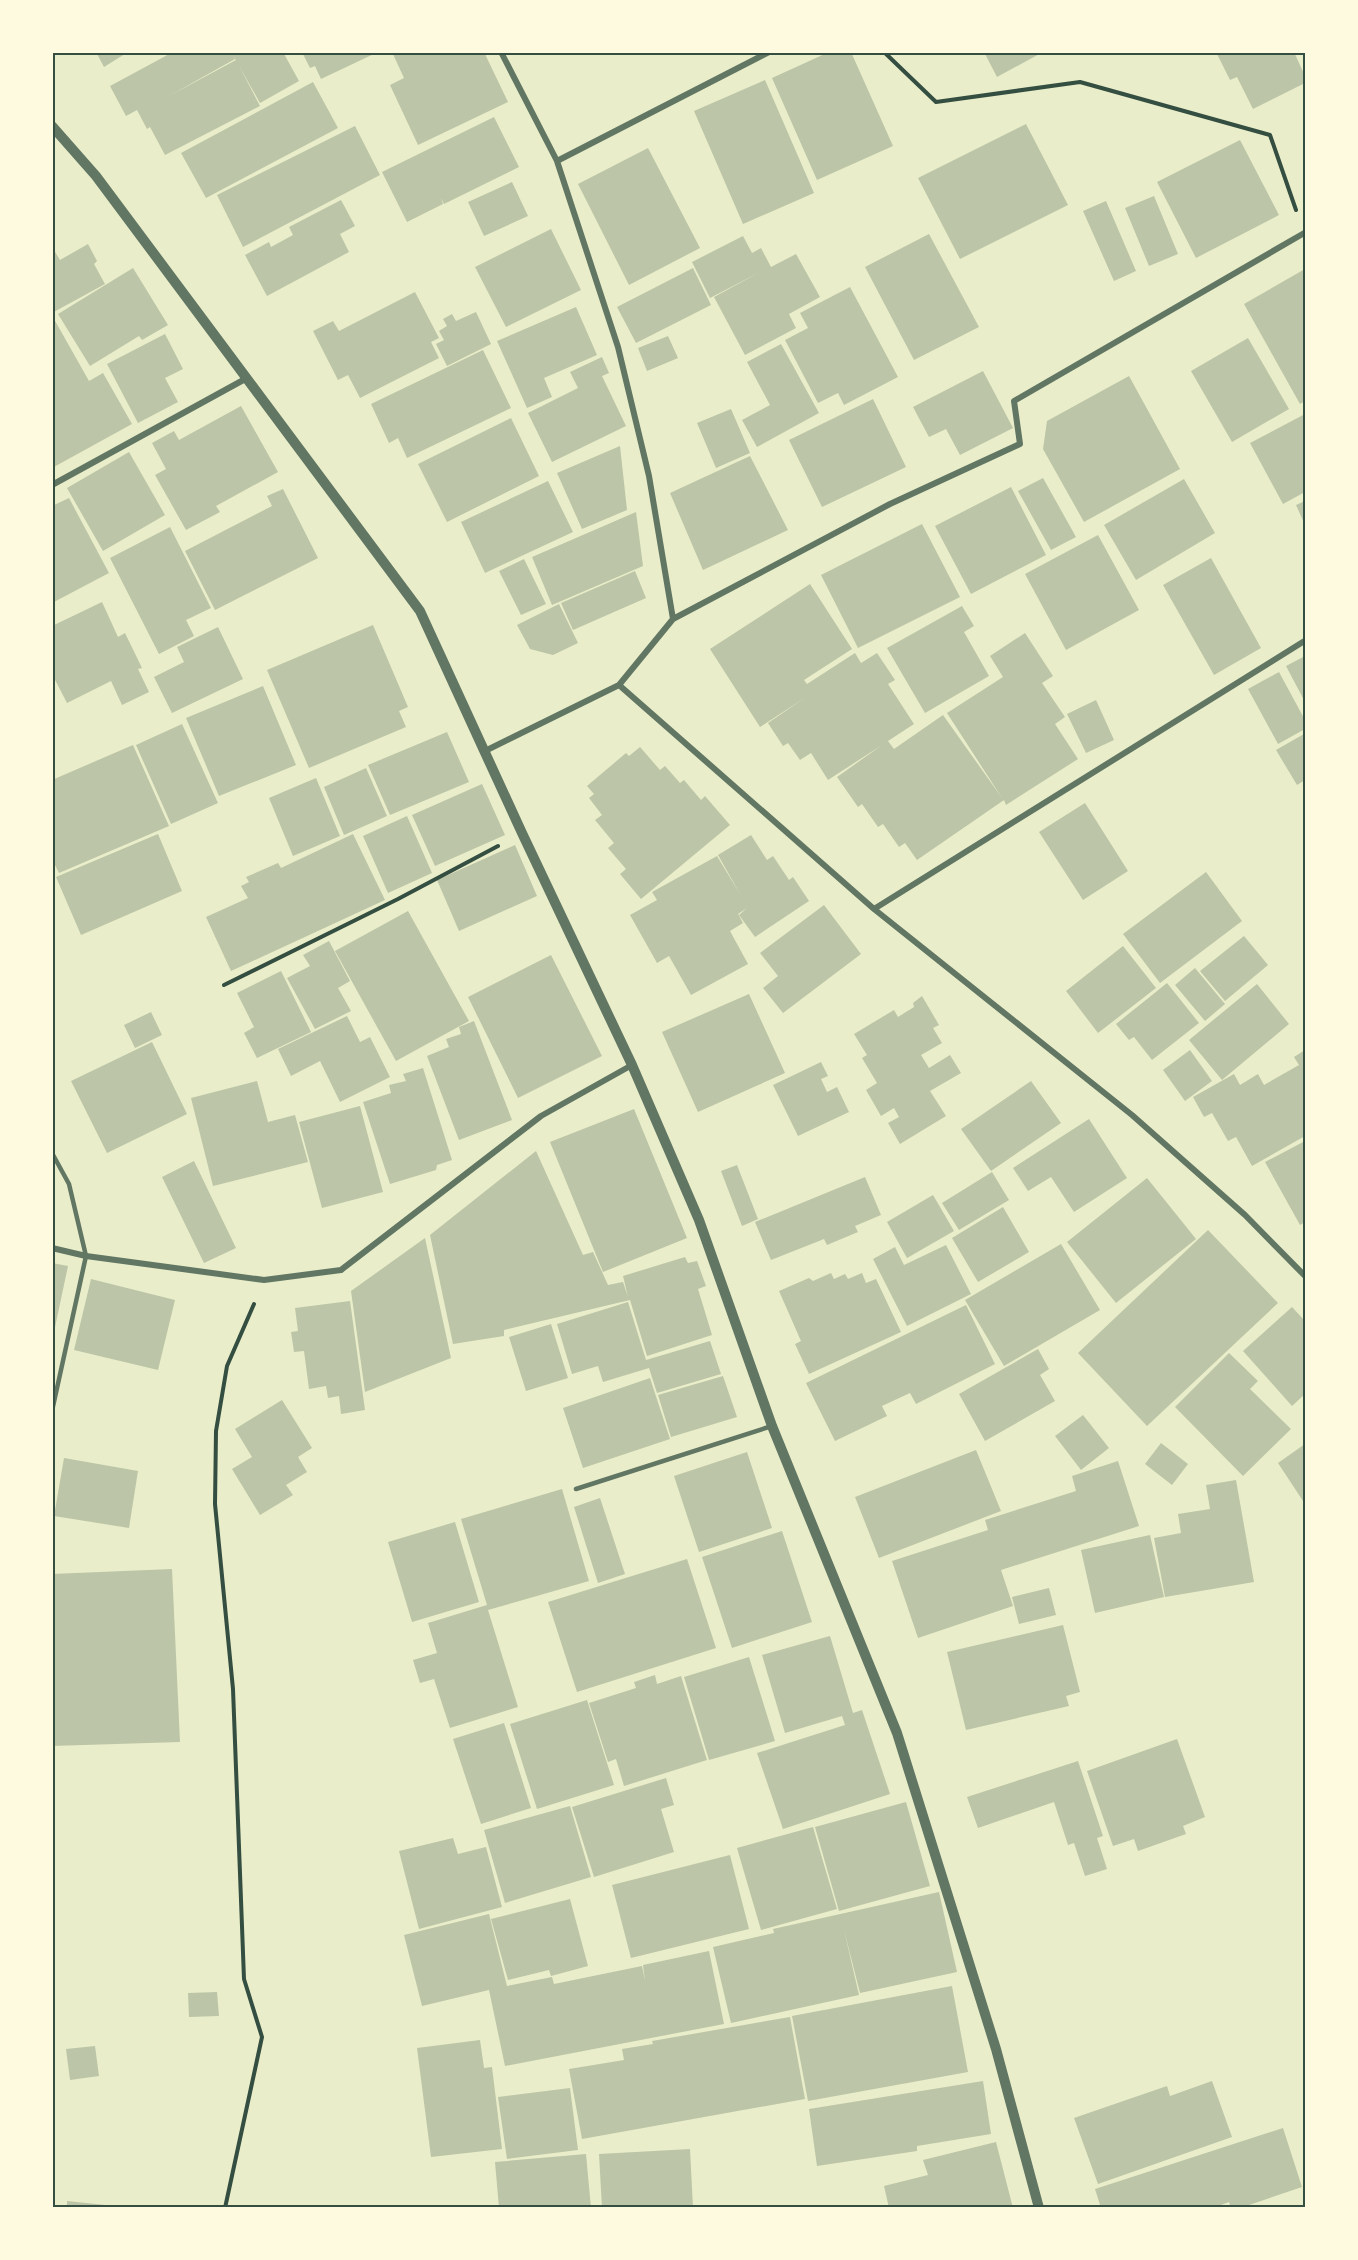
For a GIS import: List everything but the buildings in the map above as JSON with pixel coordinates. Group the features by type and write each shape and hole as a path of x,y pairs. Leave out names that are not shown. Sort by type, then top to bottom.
{"street":[{"path":"501,52 557,161 618,347 649,476 673,619"},
{"path":"557,161 769,52"},
{"path":"52,126 96,176 420,611 632,1065 699,1220 772,1426 897,1733 996,2049 1039,2208"},
{"path":"485,751 619,685 673,619 890,504 1020,444 1014,400 1305,233"},
{"path":"52,485 247,378"},
{"path":"874,909 1305,640"},
{"path":"619,685 874,909 1132,1115 1245,1215 1305,1277"},
{"path":"52,1248 87,1256 264,1280 341,1270 541,1116 632,1065"}],"lane":[{"path":"52,1153 69,1184 87,1256 52,1411"},
{"path":"576,1489 772,1426"}],"path":[{"path":"884,52 936,102 1080,82 1270,135 1305,233"},
{"path":"224,986 398,899 522,833"},
{"path":"225,2208 262,2037 244,1979 233,1689 215,1504 216,1431 227,1366 264,1280"}]}
